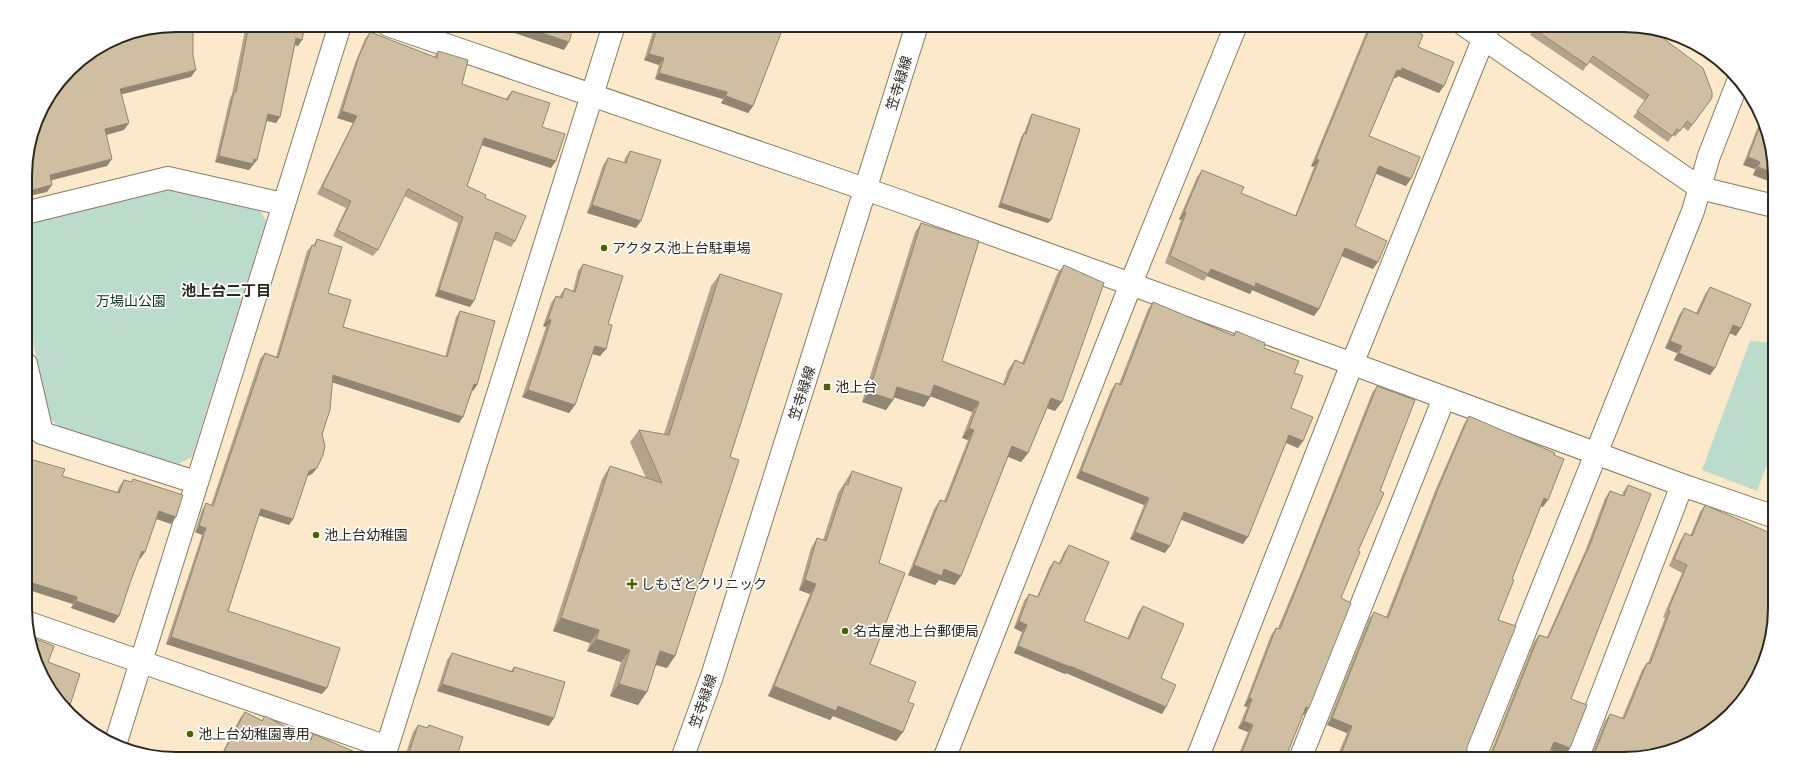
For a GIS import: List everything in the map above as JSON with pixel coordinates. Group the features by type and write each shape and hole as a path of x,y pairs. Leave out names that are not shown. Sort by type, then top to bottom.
{"street":[{"path":"117,739 196,482 338,32"},
{"path":"408,32 866,190 1131,284 1682,485 1768,515"},
{"path":"386,752 612,32"},
{"name":"笠寺緑線","path":"685,752 712,676 915,32"},
{"path":"947,752 1131,284 1233,32"},
{"path":"1200,752 1486,32 1700,188 1768,205"},
{"path":"1477,752 1700,188 1709,156 1737,86"},
{"path":"32,211 168,178 283,204"},
{"path":"32,390 42,433 196,482"},
{"path":"1303,752 1444,398"},
{"path":"1580,752 1682,485"},
{"path":"33,624 383,752"}],"green space":[{"name":"万場山公園","path":"166,186 257,205 266,221 192,457 178,464 61,428 50,419 32,338 32,217"},
{"path":"1750,341 1768,342 1768,462 1757,491 1702,470"}],"building":[{"path":"193,32 193,56 196,70 120,89 129,123 105,129 112,159 50,175 52,185 32,190 33,157 37,139 47,112 56,96 74,74 96,56 121,43 157,33"},
{"path":"248,32 304,32 302,40 296,38 280,117 268,114 257,160 254,159 253,164 219,156 234,92 236,92"},
{"path":"370,32 437,58 438,51 468,60 462,84 508,100 512,91 550,103 542,127 565,134 556,161 484,138 467,186 486,195 485,198 526,216 515,241 496,232 474,301 439,290 463,217 408,189 378,250 337,230 351,201 322,187 357,116 342,111 359,56"},
{"path":"539,32 572,32 569,42"},
{"path":"656,32 781,32 753,106 726,96 727,92 659,73 664,58 649,54"},
{"path":"1368,32 1421,32 1420,34 1423,35 1418,47 1454,62 1444,86 1402,68 1401,71 1397,70 1369,136 1420,157 1411,179 1379,166 1355,226 1387,241 1378,262 1345,248 1319,309 1256,283 1255,287 1211,269 1208,274 1170,256 1186,213 1184,212 1202,170 1244,187 1241,193 1296,216 1319,160 1316,159"},
{"path":"1538,32 1633,32 1665,38 1703,68 1712,92 1712,98 1692,125 1687,121 1680,131 1677,129 1672,136 1637,111 1649,95 1593,56 1587,65"},
{"path":"1032,114 1080,129 1051,220 1001,203 1024,133 1026,134"},
{"path":"1759,128 1767,157 1768,171 1758,167 1760,162 1748,157"},
{"path":"630,151 661,160 641,221 592,205 608,158 626,163"},
{"path":"921,223 979,241 942,361 1005,385 1015,360 1024,364 1064,265 1104,283 1062,402 1051,398 1028,453 1012,446 961,576 944,569 942,576 914,565 940,500 946,502 974,430 969,428 979,402 934,385 930,397 897,387 893,400 869,392"},
{"path":"317,239 342,247 328,293 351,300 343,327 447,357 460,311 495,321 477,385 474,384 463,417 333,375 330,410 322,434 325,446 323,455 317,468 309,471 293,519 261,509 228,611 340,648 327,688 171,637 206,528 199,526 206,503 213,506 265,353 278,358 312,245 315,246"},
{"path":"583,264 623,276 608,324 612,325 606,349 595,346 575,405 528,390 551,320 548,319 556,296 562,298 565,288 575,292"},
{"path":"720,274 782,294 730,457 739,460 675,656 660,651 647,692 619,684 630,650 596,639 599,630 561,618 610,466 662,483 639,430 669,435"},
{"path":"1710,287 1751,304 1741,328 1733,325 1715,368 1679,353 1682,346 1670,341 1684,308 1698,314"},
{"path":"1153,302 1234,336 1236,331 1265,343 1264,348 1299,361 1294,373 1303,376 1291,408 1313,417 1303,441 1289,435 1248,537 1184,512 1170,546 1135,532 1149,498 1081,471 1116,383 1121,385"},
{"path":"1377,386 1415,400 1380,491 1384,493 1358,551 1360,552 1341,598 1351,603 1309,708 1306,707 1288,752 1242,752 1253,725 1244,721 1252,699 1249,698 1276,628 1280,629"},
{"path":"1469,416 1555,453 1554,455 1564,459 1548,500 1544,498 1512,579 1514,580 1498,620 1516,626 1467,747 1467,752 1342,752 1352,726 1332,718 1374,612 1388,618 1440,484"},
{"path":"32,460 65,469 62,476 119,493 124,480 132,482 133,479 183,495 176,517 159,511 145,552 142,551 119,616 76,601 77,597 32,583"},
{"path":"852,471 902,488 879,563 905,573 870,664 916,682 908,702 914,704 903,732 838,706 836,711 774,686 816,584 805,580 817,538 826,541 845,484 848,485"},
{"path":"1628,485 1651,494 1571,699 1587,705 1570,748 1554,742 1550,752 1493,752 1539,635 1548,638 1591,542 1610,491 1624,496"},
{"path":"1705,505 1768,532 1767,627 1763,645 1753,672 1744,688 1726,710 1696,733 1679,741 1643,751 1595,752 1610,714 1624,719 1647,663 1650,664 1670,611 1668,610 1687,565 1674,559 1685,533 1692,536"},
{"path":"1069,545 1109,562 1084,621 1129,639 1143,606 1184,624 1161,678 1176,685 1166,707 1070,666 1018,646 1027,625 1019,621 1029,594 1038,597 1054,561 1060,564"},
{"path":"36,639 54,646 48,662 80,674 70,705 51,680 43,663"},
{"path":"452,653 513,672 514,667 565,682 554,718 442,684"},
{"path":"245,712 262,721 265,716 311,740 313,734 355,752 224,752"},
{"path":"418,725 428,728 429,725 463,737 458,752 409,752"}],"place":[{"name":"アクタス池上台駐車場","path":"604,248"},
{"name":"池上台","path":"827,387"},
{"name":"池上台幼稚園","path":"316,535"},
{"name":"しもざとクリニック","path":"632,584"},
{"name":"名古屋池上台郵便局","path":"845,631"},
{"name":"池上台幼稚園専用","path":"190,734"}],"district":[{"name":"池上台二丁目","path":"226,290"}]}
